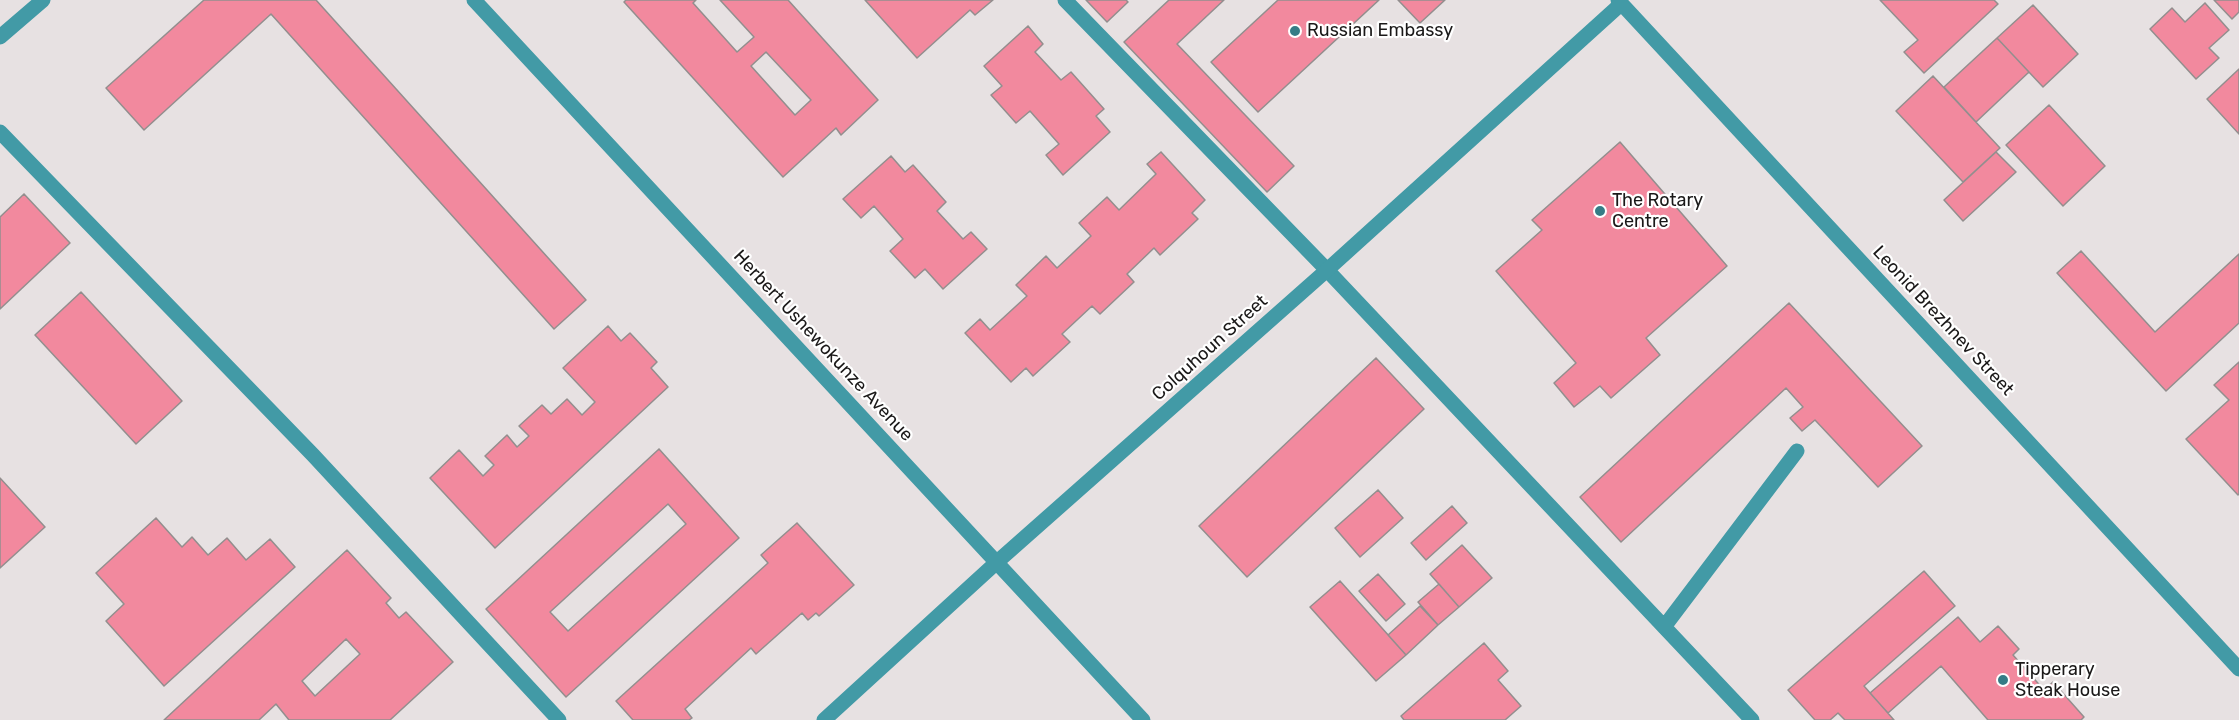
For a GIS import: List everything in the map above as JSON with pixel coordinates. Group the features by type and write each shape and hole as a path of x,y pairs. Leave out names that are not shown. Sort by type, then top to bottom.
{"street":[{"path":"0,37 43,0"},
{"name":"Herbert Ushewokunze Avenue","path":"474,0 1143,720"},
{"path":"1065,0 1327,270 1752,720"},
{"name":"Colquhoun Street","path":"824,720 997,562 1327,270 1620,2"},
{"name":"Leonid Brezhnev Street","path":"1620,2 2239,669"},
{"path":"0,132 313,455 559,720"},
{"path":"1664,627 1797,451"}],"building":[{"path":"204,0 316,0 586,300 554,329 271,14 144,130 106,88"},
{"path":"626,0 696,0 693,3 737,52 754,37 720,0 788,0 878,100 841,135 836,128 783,177 624,2","holes":["766,52 811,100 795,115 751,66"]},
{"path":"865,0 993,0 975,15 970,10 917,58"},
{"path":"1086,0 1126,0 1128,2 1107,22"},
{"path":"1169,0 1224,0 1177,44 1294,166 1267,192 1124,42"},
{"name":"Russian Embassy","path":"1278,0 1379,0 1258,112 1211,62"},
{"name":"Russian Embassy","path":"1398,0 1445,0 1420,23"},
{"path":"1880,0 1994,0 1998,4 1924,73 1904,52 1918,40"},
{"path":"2214,0 2239,0 2239,12 2232,19"},
{"path":"2205,3 2229,30 2209,48 2219,58 2196,79 2150,29 2172,8 2185,22"},
{"path":"2033,5 2078,54 2043,87 1997,38"},
{"path":"1028,26 1043,44 1035,52 1061,80 1071,72 1104,109 1096,116 1110,132 1063,175 1046,155 1059,144 1030,111 1016,123 991,95 1002,86 984,66"},
{"path":"1997,38 2029,72 1976,122 1944,87"},
{"path":"2239,69 2239,134 2207,99"},
{"path":"1933,76 2000,148 1963,182 1896,111"},
{"path":"2049,105 2105,166 2063,206 2006,145"},
{"path":"1620,142 1727,266 1646,338 1660,355 1611,398 1600,386 1574,407 1554,383 1576,363 1496,271 1542,230 1532,220"},
{"path":"1161,152 1205,200 1192,213 1198,219 1160,255 1154,248 1127,274 1134,282 1100,314 1092,306 1062,334 1070,342 1033,376 1026,368 1011,382 965,333 980,319 990,330 1027,296 1016,285 1046,256 1057,268 1091,236 1079,223 1107,197 1119,210 1156,174 1147,164"},
{"path":"1996,152 2016,172 1963,221 1944,200"},
{"path":"891,156 905,172 913,165 946,202 937,211 963,239 971,232 987,249 943,289 925,269 915,278 890,251 903,239 874,206 861,218 843,199"},
{"path":"24,194 70,243 0,309 0,217"},
{"path":"2081,251 2155,332 2239,254 2239,323 2166,391 2057,273"},
{"path":"81,292 182,401 136,444 35,335"},
{"path":"1789,303 1922,446 1878,487 1815,420 1802,431 1790,418 1803,407 1786,388 1621,542 1580,497"},
{"path":"608,326 621,341 630,333 657,362 651,368 668,387 495,548 430,478 459,450 483,476 494,465 485,456 507,435 517,447 529,436 519,426 542,405 551,414 567,399 582,415 595,402 563,368"},
{"path":"1376,358 1424,409 1247,577 1199,526"},
{"path":"2239,362 2238,495 2186,439 2229,400 2214,385"},
{"path":"659,449 739,538 566,697 486,609","holes":["668,504 686,524 568,631 550,612"]},
{"path":"0,478 45,527 0,568"},
{"path":"1378,490 1403,518 1360,557 1335,528"},
{"path":"1452,506 1467,523 1426,560 1411,543"},
{"path":"156,518 182,547 192,537 208,555 227,538 246,560 270,539 295,567 164,686 106,621 124,604 96,573"},
{"path":"797,523 854,585 819,616 816,613 808,620 802,613 756,654 751,648 685,709 692,718 689,720 633,720 616,701 768,563 761,555"},
{"path":"1462,545 1492,578 1459,607 1430,574"},
{"path":"347,550 391,598 386,603 399,618 406,612 453,662 390,720 289,720 276,704 259,720 164,720","holes":["346,639 360,654 315,696 302,681"]},
{"path":"1924,571 1955,606 1864,686 1894,720 1845,720 1838,713 1830,720 1815,720 1788,690"},
{"path":"1378,574 1405,604 1386,621 1359,591"},
{"path":"1340,581 1406,655 1376,681 1310,607"},
{"path":"1439,584 1459,607 1438,625 1418,602"},
{"path":"1420,606 1438,625 1406,655 1388,635"},
{"path":"1958,617 1980,642 1998,626 2019,649 2013,655 2044,690 2053,682 2084,717 2081,720 1988,720 1941,666 1888,713 1870,693"},
{"path":"1484,643 1508,671 1498,680 1521,706 1505,720 1404,720 1401,716"}],"place":[{"name":"Russian Embassy","path":"1295,31"},
{"name":"The Rotary Centre","path":"1600,211"},
{"name":"Tipperary Steak House","path":"2003,680"}]}
